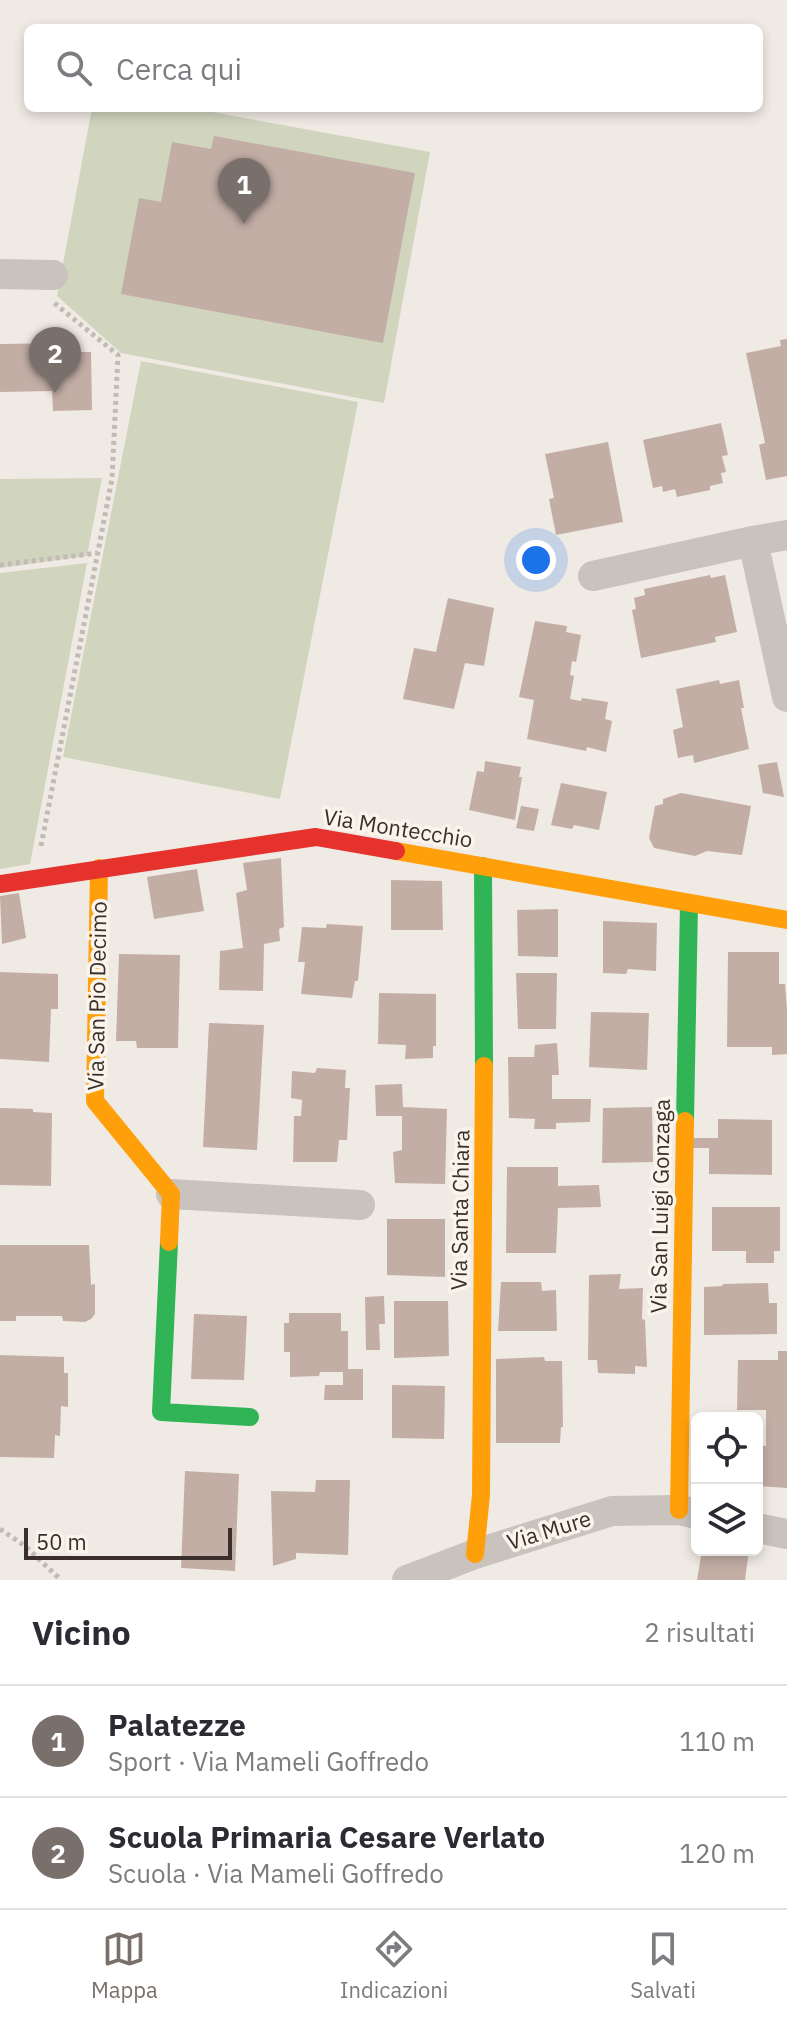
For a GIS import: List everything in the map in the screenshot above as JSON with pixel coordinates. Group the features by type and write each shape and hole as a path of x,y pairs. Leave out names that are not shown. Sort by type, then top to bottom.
{"street":[{"path":"0,274 47,288"},
{"path":"593,576 787,535"},
{"path":"753,541 787,697"},
{"name":"Via Montecchio","path":"0,884 316,837 787,920"},
{"name":"Via Santa Chiara","path":"475,1554 481,1495 485,1146 483,866"},
{"name":"Via San Pio Decimo","path":"99,868 95,1101 171,1194"},
{"name":"Via San Luigi Gonzaga","path":"688,1512 689,903"},
{"path":"250,1417 161,1412 171,1194 360,1205"},
{"name":"Via Mure","path":"407,1580 475,1554 612,1511 688,1512"},
{"path":"763,1529 787,1534"}],"path":[{"path":"35,877 112,479 118,355 54,302 47,288"},
{"path":"0,565 97,553"},
{"path":"0,1529 25,1546 61,1580"}],"green space":[{"path":"91,112 212,112 430,152 384,403 121,353 57,296"},
{"path":"141,361 358,402 280,799 63,757"},
{"path":"102,478 87,556 0,568 0,479"},
{"path":"87,563 30,864 0,869 0,573"}],"building":[{"path":"214,136 415,173 383,343 121,294 139,198 161,202 172,142 211,149"},
{"path":"787,339 787,476 766,480 759,445 765,443 746,353 781,346 780,340"},
{"path":"68,343 67,352 91,352 92,410 53,411 52,391 0,392 0,344"},
{"path":"721,423 728,455 722,456 726,472 721,473 723,483 710,486 710,490 677,497 675,489 663,492 662,486 653,488 643,440"},
{"path":"608,442 623,522 556,535 549,499 554,498 545,454"},
{"path":"710,575 711,578 725,575 737,632 715,637 716,642 641,658 632,610 636,609 634,598 645,595 644,589"},
{"path":"448,598 494,608 484,666 465,663 454,709 403,699 414,648 436,652"},
{"path":"535,621 567,626 566,632 581,635 576,662 572,661 570,675 574,676 570,699 608,702 605,719 612,721 606,752 527,739 534,700 519,697"},
{"path":"719,680 720,684 739,680 749,749 694,763 693,755 678,758 673,730 683,727 676,689"},
{"path":"485,761 521,767 515,820 469,810 477,771 484,772"},
{"path":"777,762 784,797 763,793 758,765"},
{"path":"561,783 607,792 599,830 551,825"},
{"path":"681,793 751,806 742,855 707,851 695,856 654,848 649,838 655,806 663,804 663,799"},
{"path":"521,806 539,809 534,831 516,828"},
{"path":"281,858 284,927 279,929 280,941 264,944 263,991 219,990 220,951 243,948 236,893 247,890 243,863"},
{"path":"197,869 204,911 154,919 147,877"},
{"path":"391,880 442,881 443,930 391,930"},
{"path":"19,893 26,938 2,944 0,896"},
{"path":"558,909 558,957 518,956 517,910"},
{"path":"603,921 657,923 656,971 628,969 626,974 603,973"},
{"path":"327,924 363,926 358,981 355,981 352,998 301,994 305,962 298,962 302,927 326,928"},
{"path":"728,952 779,952 779,984 785,984 787,1009 787,1054 772,1055 772,1047 727,1047"},
{"path":"119,954 180,955 178,1048 137,1048 136,1041 116,1041"},
{"path":"0,972 58,974 58,1009 51,1009 49,1062 0,1059"},
{"path":"516,973 557,973 556,1029 518,1029"},
{"path":"379,993 436,994 436,1046 433,1046 433,1058 405,1059 406,1045 378,1044"},
{"path":"591,1012 649,1013 647,1070 589,1067"},
{"path":"209,1023 264,1025 257,1150 203,1147"},
{"path":"557,1043 559,1075 552,1075 552,1099 591,1099 590,1122 556,1123 556,1129 534,1129 535,1119 509,1118 508,1057 534,1057 535,1045"},
{"path":"317,1068 346,1070 345,1088 350,1088 347,1140 339,1140 337,1162 293,1162 294,1116 301,1116 302,1100 291,1098 292,1071 315,1073"},
{"path":"402,1084 403,1107 447,1109 445,1184 395,1183 393,1152 402,1150 402,1116 376,1116 375,1085"},
{"path":"652,1107 653,1162 602,1163 603,1108"},
{"path":"0,1108 52,1113 51,1186 0,1185"},
{"path":"718,1119 772,1120 772,1175 709,1174 709,1148 691,1148 691,1138 718,1138"},
{"path":"507,1167 558,1167 558,1186 599,1185 601,1207 558,1208 556,1253 506,1253"},
{"path":"712,1207 780,1207 780,1251 774,1251 774,1263 746,1263 746,1251 712,1251"},
{"path":"387,1219 445,1219 445,1277 387,1275"},
{"path":"0,1245 89,1245 91,1285 95,1284 95,1314 85,1322 63,1321 62,1316 16,1316 16,1321 0,1321"},
{"path":"621,1274 619,1289 643,1288 642,1319 645,1320 647,1367 635,1366 635,1374 598,1373 597,1360 588,1360 589,1275"},
{"path":"501,1282 541,1282 542,1291 556,1290 557,1331 498,1331"},
{"path":"768,1283 769,1303 777,1303 777,1334 704,1335 704,1287"},
{"path":"384,1296 385,1324 379,1324 380,1350 366,1350 365,1297"},
{"path":"394,1301 448,1301 449,1356 394,1358"},
{"path":"289,1313 341,1313 341,1331 348,1331 348,1369 363,1369 363,1400 324,1400 325,1385 343,1385 343,1372 290,1377 290,1352 284,1352 284,1323 289,1323"},
{"path":"194,1314 247,1316 244,1380 191,1379"},
{"path":"778,1351 787,1351 787,1488 763,1486 766,1410 737,1410 738,1360 778,1360"},
{"path":"0,1355 64,1357 64,1373 68,1373 68,1407 61,1406 60,1436 55,1435 54,1458 0,1457"},
{"path":"544,1357 545,1361 562,1361 563,1427 560,1443 496,1443 496,1359"},
{"path":"392,1385 445,1386 444,1439 392,1438"},
{"path":"185,1471 239,1474 235,1571 181,1568"},
{"path":"316,1480 350,1480 348,1555 296,1553 296,1559 273,1566 271,1491 315,1492"},
{"path":"701,1556 748,1556 745,1580 697,1580"}],"traffic: fast":[{"path":"483,866 484,1066"},
{"path":"685,1121 689,903"},
{"path":"169,1242 161,1412 250,1417"}],"traffic: slow":[{"path":"396,851 787,920"},
{"path":"99,868 95,1101 171,1194 169,1242"},
{"path":"475,1554 481,1495 484,1066"},
{"path":"679,1510 685,1121"}],"traffic: jam":[{"path":"0,884 316,837 396,851"}],"place":[{"name":"Palatezze","path":"244,224"},
{"name":"Scuola Primaria Cesare Verlato","path":"55,393"}]}
